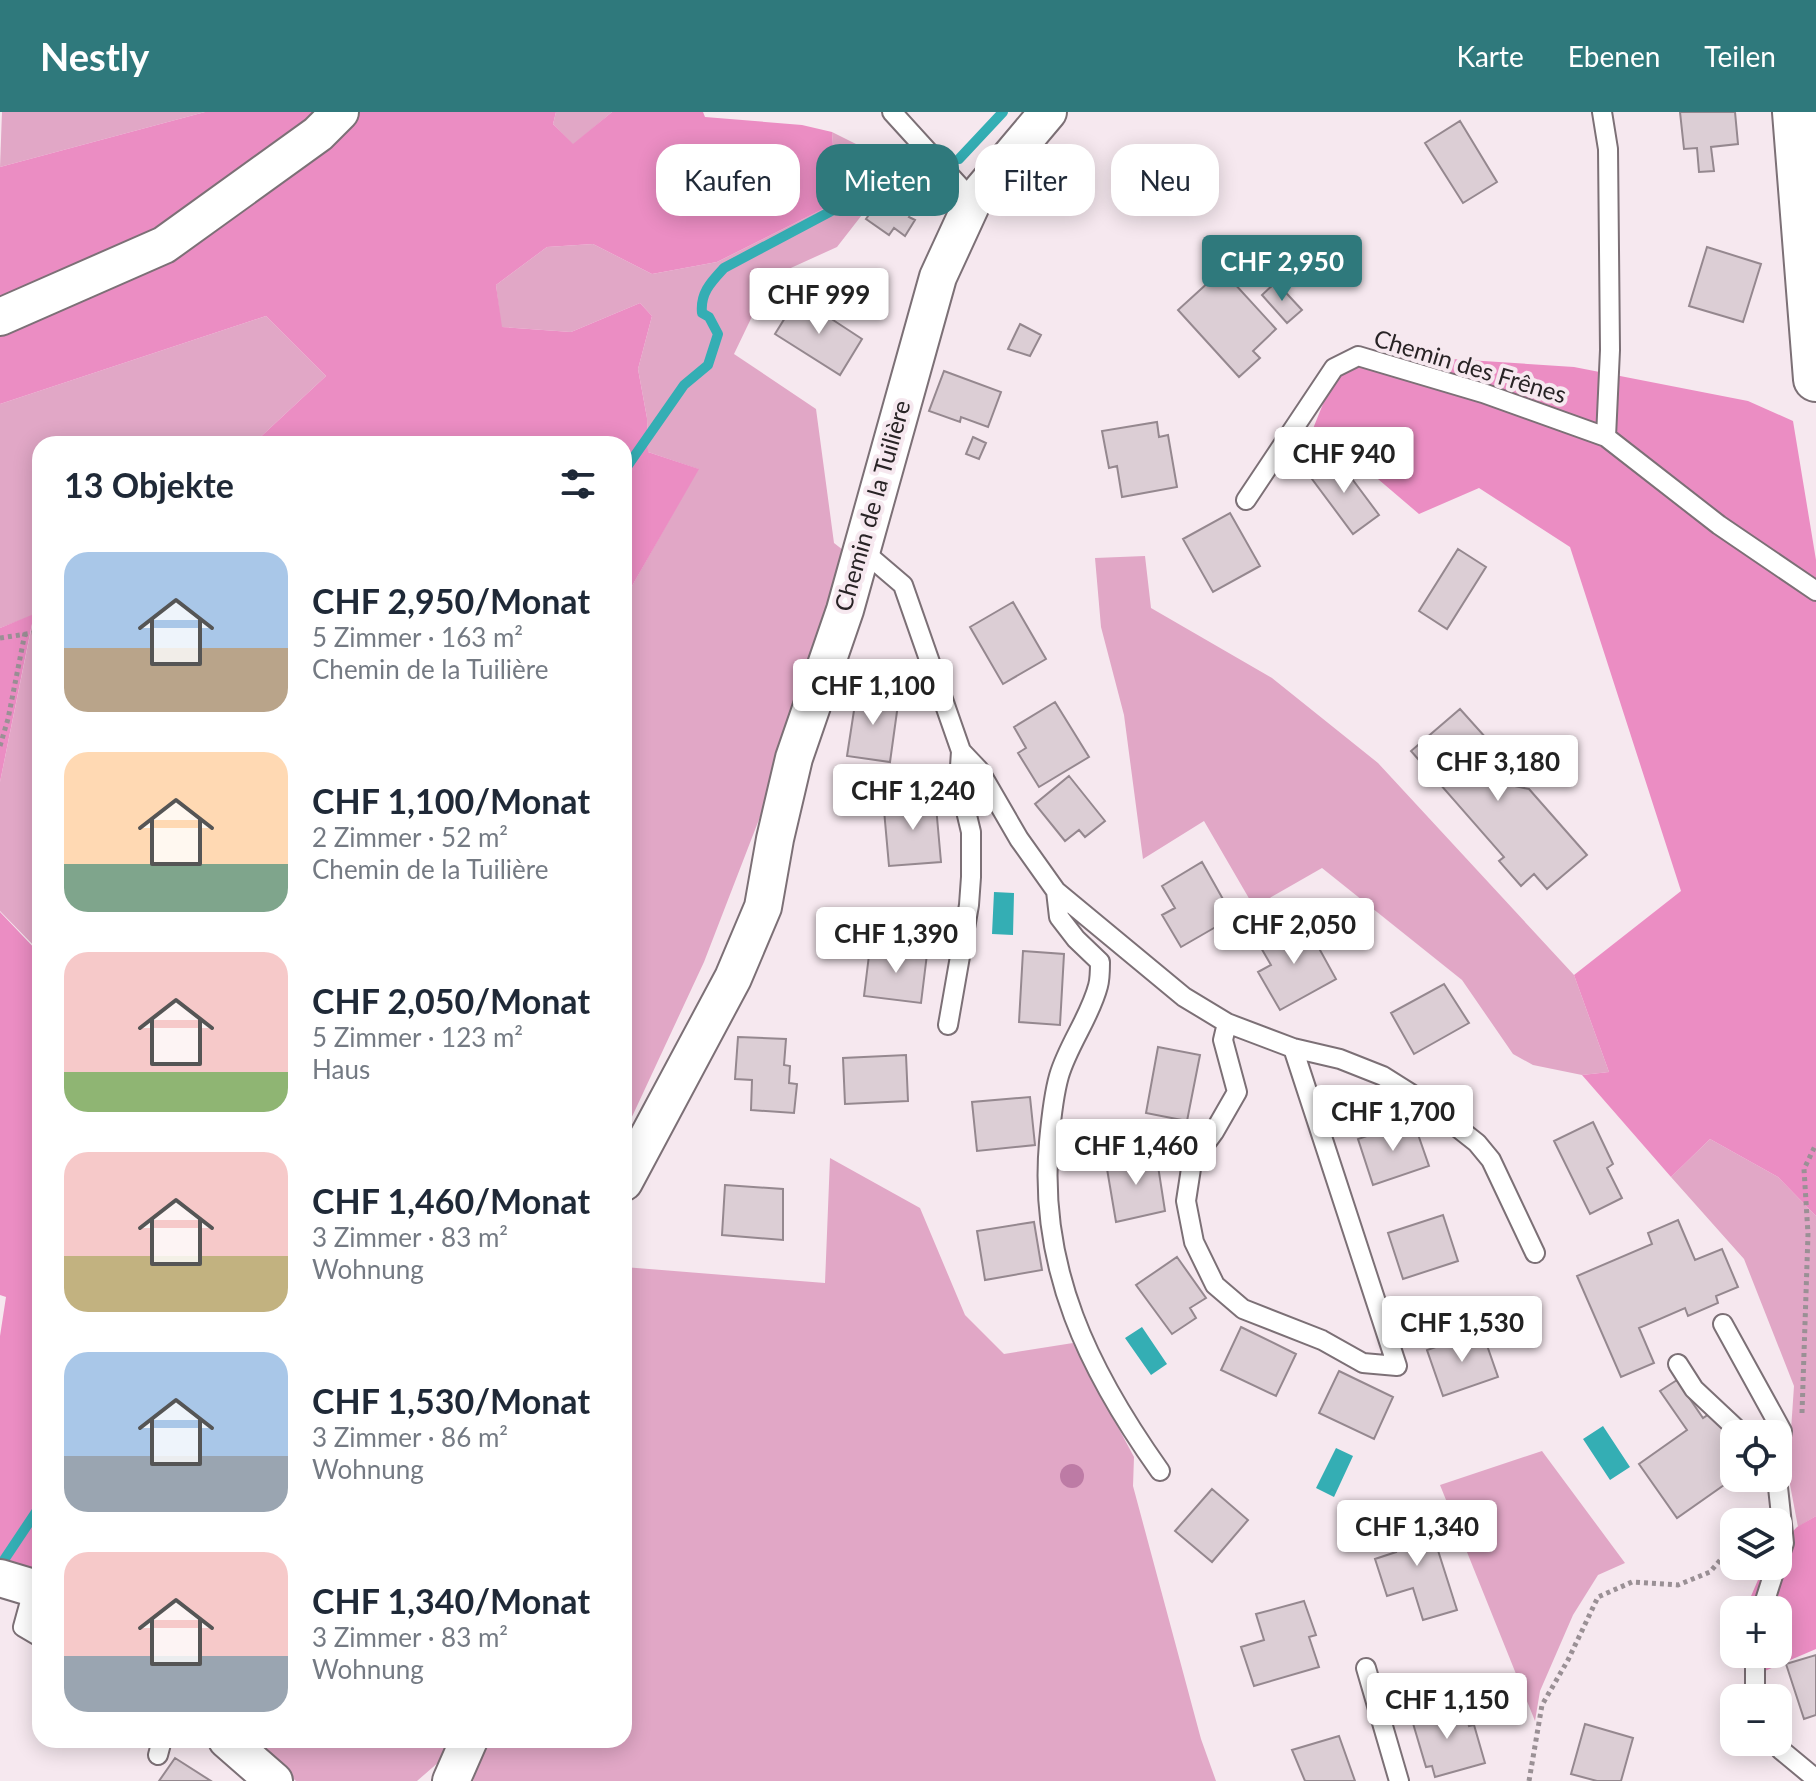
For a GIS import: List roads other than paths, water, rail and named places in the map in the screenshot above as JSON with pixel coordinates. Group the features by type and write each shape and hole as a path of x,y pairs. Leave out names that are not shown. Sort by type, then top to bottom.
{"street":[{"path":"0,317 164,245 318,134 340,112"},
{"name":"Chemin de la Tuilière","path":"632,1167 733,978 763,907 794,758 845,610 938,277 973,201 1048,112"},
{"path":"1795,112 1816,379"},
{"path":"0,1578 32,1587"},
{"path":"236,1748 274,1781"},
{"path":"451,1781 465,1748"}],"lane":[{"path":"892,112 973,201"},
{"path":"1602,112 1608,149 1610,350 1606,437"},
{"name":"Chemin des Frênes","path":"1246,500 1334,368 1358,356 1483,393 1606,437 1719,525 1816,591"},
{"path":"862,550 903,585 961,751 959,782 971,832 971,877 948,1025"},
{"path":"961,751 979,770 1019,839 1056,891 1184,997 1227,1023 1293,1048 1340,1059 1383,1076 1429,1105 1477,1143 1491,1160 1535,1253"},
{"path":"1056,891 1059,917 1100,962 1098,985 1059,1074 1051,1113 1046,1201 1057,1269 1074,1322 1131,1431 1160,1471"},
{"path":"1227,1023 1223,1040 1237,1092 1192,1162 1186,1201 1194,1242 1215,1285 1243,1309 1322,1340 1363,1363 1397,1366 1293,1048"},
{"path":"1723,1324 1776,1420"},
{"path":"1678,1364 1694,1389 1727,1420"},
{"path":"32,1602 23,1627 32,1632"},
{"path":"1366,1668 1399,1781"},
{"path":"1788,1756 1816,1779"}],"water":[{"path":"994,892 1014,893 1013,935 992,934"},
{"path":"1142,1327 1167,1364 1151,1375 1125,1338"},
{"path":"1603,1426 1630,1467 1610,1480 1583,1439"},
{"path":"1336,1448 1353,1456 1334,1497 1316,1488"}],"waterway":[{"path":"959,159 1003,112"},
{"path":"632,460 684,385 708,365 718,334 709,317 702,313 703,300 711,283 724,268 822,216"},
{"path":"0,1566 32,1518"}]}
